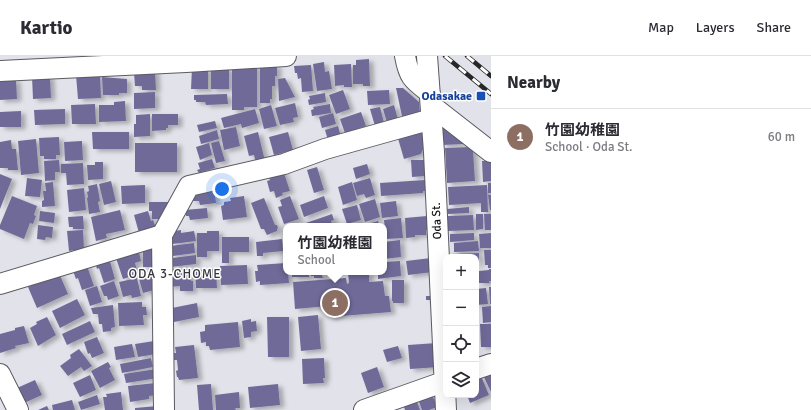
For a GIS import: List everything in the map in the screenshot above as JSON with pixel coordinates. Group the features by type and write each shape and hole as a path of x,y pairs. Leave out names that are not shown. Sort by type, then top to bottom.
{"street":[{"path":"0,71 286,56"},
{"path":"405,56 407,70 432,106 491,152"},
{"name":"Oda St.","path":"427,56 432,106 444,362"},
{"path":"164,410 162,235 189,186 284,164 325,150 432,106"},
{"path":"0,284 162,235"},
{"path":"479,369 491,364"},
{"path":"0,374 18,410"},
{"path":"364,410 443,382"},
{"name":"Oda St.","path":"446,398 446,410"}],"building":[{"path":"369,59 370,86 353,84 353,65 356,65 356,60"},
{"path":"324,62 325,72 329,71 332,89 317,91 313,64"},
{"path":"351,64 352,87 344,87 344,85 335,86 334,65"},
{"path":"232,65 257,65 257,107 244,107 244,110 232,110"},
{"path":"260,65 277,65 277,76 275,76 275,86 272,86 272,99 270,99 270,103 260,103"},
{"path":"311,65 313,91 302,92 301,78 298,79 294,66"},
{"path":"229,67 229,89 211,89 211,68"},
{"path":"192,68 208,68 208,89 191,89"},
{"path":"155,70 156,90 142,90 142,86 135,86 134,73"},
{"path":"100,74 101,98 78,99 76,75"},
{"path":"32,76 50,76 51,98 33,99"},
{"path":"102,77 127,79 127,93 119,93 119,95 103,95"},
{"path":"285,78 295,97 279,101 278,79"},
{"path":"16,79 17,99 0,100 0,80"},
{"path":"396,88 403,88 419,102 420,116 403,121"},
{"path":"343,90 350,109 336,114 329,95"},
{"path":"389,90 390,104 368,105 367,91"},
{"path":"155,92 155,108 134,109 134,93"},
{"path":"325,93 326,102 309,105 309,96"},
{"path":"227,94 228,104 206,105 205,102 196,102 196,100 194,100 194,95"},
{"path":"125,101 126,121 99,122 99,105 114,105 114,102"},
{"path":"295,103 298,117 293,118 294,122 280,125 275,108"},
{"path":"95,104 96,124 72,124 71,105"},
{"path":"330,104 331,113 312,116 311,110 314,109 313,107"},
{"path":"271,105 277,126 264,129 259,109"},
{"path":"394,105 399,123 388,126 383,109"},
{"path":"380,107 384,123 375,126 370,109"},
{"path":"65,109 65,124 35,125 34,110"},
{"path":"255,109 259,123 242,128 241,124 224,128 221,118"},
{"path":"21,111 21,127 0,127 0,112"},
{"path":"361,112 366,126 357,129 357,132 346,136 340,119"},
{"path":"333,113 336,124 322,128 319,117"},
{"path":"150,114 150,136 134,137 136,115"},
{"path":"152,114 178,114 178,125 168,125 166,130 152,131"},
{"path":"215,121 217,128 199,132 197,125"},
{"path":"441,121 464,144 442,145"},
{"path":"338,126 341,137 328,140 325,130"},
{"path":"236,127 240,146 224,150 220,130"},
{"path":"421,128 424,147 421,154 404,159 397,135"},
{"path":"217,130 219,139 201,144 199,136"},
{"path":"92,132 129,132 129,149 93,149"},
{"path":"258,132 265,161 256,163 254,155 249,156 244,136"},
{"path":"288,132 293,150 274,155 269,137"},
{"path":"59,137 60,155 56,155 56,159 44,159 44,156 40,156 39,138"},
{"path":"36,139 39,173 21,175 18,141"},
{"path":"11,140 12,149 16,149 18,170 0,168 0,142"},
{"path":"82,141 83,160 65,161 64,142"},
{"path":"219,141 225,161 216,163 211,143"},
{"path":"135,143 177,143 177,172 135,172"},
{"path":"209,143 212,155 200,160 196,147"},
{"path":"470,147 473,150 475,181 447,183 445,148"},
{"path":"212,159 215,168 199,173 197,170 200,169 198,163"},
{"path":"59,160 60,172 55,172 55,180 45,181 44,161"},
{"path":"411,160 424,160 425,176 412,177"},
{"path":"482,161 491,161 491,181 483,182"},
{"path":"95,162 103,162 103,179 88,180 87,165 95,165"},
{"path":"83,163 84,184 67,185 66,173 61,173 61,164"},
{"path":"367,164 370,174 356,179 353,168"},
{"path":"317,167 324,190 314,193 307,170"},
{"path":"283,170 290,191 282,193 283,195 276,198 274,191 270,192 267,181 270,180 268,175"},
{"path":"0,174 12,179 0,209"},
{"path":"27,178 42,180 40,197 25,196"},
{"path":"370,178 375,195 366,198 364,194 357,196 353,183"},
{"path":"425,180 426,191 423,191 423,193 381,196 380,183"},
{"path":"111,181 116,202 104,205 99,184"},
{"path":"53,182 55,206 42,207 42,201 44,200 43,191 46,191 45,183"},
{"path":"352,182 357,200 343,205 338,187"},
{"path":"488,183 491,183 491,193 488,193"},
{"path":"97,184 100,212 89,214 87,198 87,192 89,191 88,186"},
{"path":"145,185 145,203 122,204 121,186"},
{"path":"487,185 488,212 481,212 481,203 449,205 448,187"},
{"path":"84,188 86,210 69,212 67,190"},
{"path":"214,188 216,203 200,205 199,201 191,201 198,189"},
{"path":"488,195 491,195 491,210 490,210"},
{"path":"12,196 37,206 33,224 30,223 24,239 0,229 0,225"},
{"path":"244,196 247,217 223,220 221,206 224,205 224,202 231,201 230,198"},
{"path":"290,196 299,219 284,223 278,207 282,206 280,200"},
{"path":"324,196 328,208 304,217 300,205"},
{"path":"264,198 275,225 277,225 278,228 277,231 267,235 264,229 261,229 251,203"},
{"path":"375,199 380,217 365,222 359,204"},
{"path":"396,201 398,216 382,218 380,203"},
{"path":"149,202 168,202 167,212 163,219 152,219 152,211 149,211"},
{"path":"357,205 361,220 347,223 342,209"},
{"path":"469,207 469,213 448,214 447,209"},
{"path":"207,208 208,218 190,220 189,216 186,216 185,210"},
{"path":"120,210 125,230 106,234 107,238 96,241 91,217"},
{"path":"40,211 55,213 54,223 39,221"},
{"path":"148,211 151,221 153,220 156,228 139,233 134,215"},
{"path":"332,214 334,220 331,221 332,223 306,223"},
{"path":"476,214 483,214 483,229 476,230"},
{"path":"484,214 491,214 491,230 485,230"},
{"path":"473,215 474,230 448,231 448,216"},
{"path":"83,216 84,229 73,229 73,227 69,227 68,217"},
{"path":"427,216 428,230 426,230 426,235 415,235 415,237 406,238 405,218"},
{"path":"401,218 403,238 387,239 387,223 384,223 384,220"},
{"path":"38,225 53,227 52,238 46,237 45,240 37,239"},
{"path":"83,230 84,249 69,251 67,231"},
{"path":"181,230 181,233 194,231 196,241 172,244 171,234 174,234 174,231"},
{"path":"207,231 219,231 219,251 207,251 207,257 197,257 197,233 207,233"},
{"path":"474,233 474,240 450,242 450,234"},
{"path":"491,233 491,248 480,248 479,234"},
{"path":"222,237 249,237 249,252 229,252 229,263 222,263"},
{"path":"282,239 283,251 263,253 263,256 257,256 256,242"},
{"path":"400,240 401,257 387,259 387,242"},
{"path":"478,241 479,251 454,252 454,243"},
{"path":"194,243 195,253 173,256 173,254 171,254 170,246"},
{"path":"143,246 155,246 155,267 143,267"},
{"path":"138,248 141,261 135,263 138,274 123,279 115,255"},
{"path":"484,250 491,250 491,268 488,268 488,265 485,265"},
{"path":"479,253 479,254 450,254"},
{"path":"196,255 196,264 171,267 170,260 173,260 172,258"},
{"path":"109,258 115,279 104,283 99,268 97,269 95,262"},
{"path":"431,258 433,272 408,275 406,261"},
{"path":"400,261 401,276 378,279 378,275 387,275 387,262"},
{"path":"86,263 94,286 82,290 78,278 76,279 72,268"},
{"path":"283,263 283,275 288,275 289,283 260,285 260,281 256,282 255,271 258,271 257,265"},
{"path":"247,265 248,284 221,285 220,266"},
{"path":"169,269 189,269 191,281 193,281 193,291 180,291 180,286 169,287"},
{"path":"216,269 217,288 196,288 195,270"},
{"path":"491,269 490,283 479,283 479,271"},
{"path":"59,273 68,294 37,308 28,287"},
{"path":"154,275 158,289 143,293 139,279"},
{"path":"292,275 309,275 309,277 292,277"},
{"path":"322,275 323,278 314,278 314,276 311,276"},
{"path":"348,275 369,275 369,282 383,281 385,296 389,296 391,312 329,317 328,306 295,309 293,282 346,278 347,284 349,283"},
{"path":"137,278 141,296 132,298 131,295 123,297 119,282"},
{"path":"392,280 404,280 404,303 393,303"},
{"path":"114,281 119,296 108,300 107,296 104,296 100,286"},
{"path":"97,286 102,302 90,306 85,290"},
{"path":"489,287 491,287 491,304 490,304"},
{"path":"486,288 488,304 479,305 479,289"},
{"path":"426,296 433,296 433,300 426,300"},
{"path":"77,299 85,315 60,328 52,311"},
{"path":"142,302 142,307 146,307 147,315 143,315 144,325 119,326 118,303"},
{"path":"197,303 199,317 174,322 172,308"},
{"path":"113,305 115,327 111,328 111,331 103,332 102,324 99,324 98,314 93,314 91,308"},
{"path":"491,306 491,322 483,323 482,307"},
{"path":"318,315 321,349 301,351 298,317"},
{"path":"47,317 56,335 38,346 30,328 37,324 36,322"},
{"path":"267,317 289,317 289,357 268,357"},
{"path":"251,319 251,322 256,321 257,331 251,332 251,337 244,338 242,321"},
{"path":"90,321 95,332 67,345 62,334"},
{"path":"238,322 240,347 210,350 209,346 206,346 206,342 201,343 200,332 205,331 205,325"},
{"path":"480,324 491,324 491,347 481,347"},
{"path":"24,326 29,343 15,346 16,348 0,353 0,334"},
{"path":"97,337 104,353 92,358 90,353 88,354 84,342"},
{"path":"154,341 156,354 138,357 135,344"},
{"path":"437,343 439,367 410,369 408,345"},
{"path":"132,344 135,357 116,360 114,347"},
{"path":"194,345 198,378 179,380 176,371 178,370 177,360 174,360 174,353 176,353 175,347"},
{"path":"398,346 402,358 387,362 383,350"},
{"path":"79,349 92,366 84,371 81,367 68,376 60,366 71,358 70,355"},
{"path":"151,358 153,367 122,373 120,364"},
{"path":"324,358 324,383 303,384 302,359"},
{"path":"108,362 111,367 109,368 115,380 100,388 91,371"},
{"path":"377,367 384,387 368,393 361,373"},
{"path":"156,369 158,378 126,383 124,374"},
{"path":"491,371 491,392 483,375"},
{"path":"90,375 96,390 80,397 73,383"},
{"path":"481,376 489,395 470,403 468,398 479,398 479,377"},
{"path":"35,380 42,395 24,403 17,388"},
{"path":"155,383 158,395 149,396 149,399 130,402 128,386"},
{"path":"211,384 213,410 199,410 197,385"},
{"path":"278,384 280,405 250,408 248,387"},
{"path":"121,392 123,410 105,410 103,397 107,397 106,394"},
{"path":"239,392 240,408 235,408 236,410 216,410 215,395"},
{"path":"432,394 437,407 429,410 422,410 418,399"},
{"path":"97,395 100,404 81,410 78,402"},
{"path":"416,399 420,410 405,410 403,404"},
{"path":"72,400 75,410 53,410 52,405"},
{"path":"47,406 49,410 38,410"},
{"path":"157,406 158,410 135,410 135,408"}],"railway":[{"path":"445,56 491,94"},
{"path":"467,56 491,76"}],"place":[{"name":"Odasakae","path":"481,96"},
{"name":"竹園幼稚園","path":"335,303"}],"district":[{"name":"ODA 3-CHOME","path":"175,274"}]}
